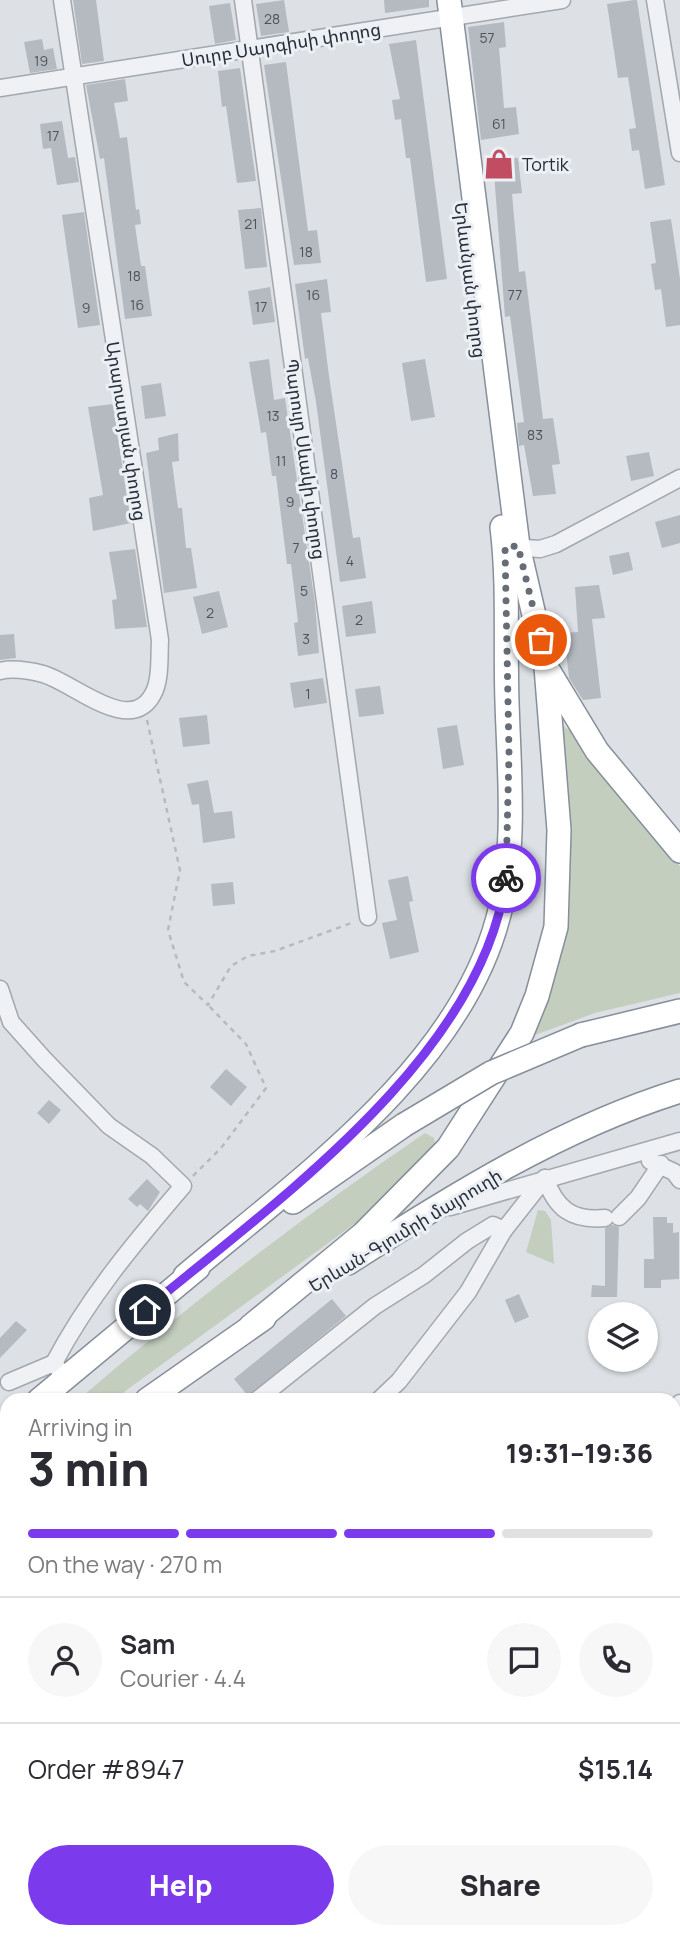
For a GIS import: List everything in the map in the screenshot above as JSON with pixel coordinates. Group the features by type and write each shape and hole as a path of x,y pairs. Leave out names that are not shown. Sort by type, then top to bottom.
{"highway":[{"name":"Երևանյան փողոց","path":"444,9 511,547"},
{"path":"251,1326 363,1234 448,1149 523,1033 549,959 559,897 559,830 546,667 511,547"},
{"path":"185,1276 333,1150 386,1100 451,1016 478,973 490,944 507,868 511,547"},
{"path":"546,667 597,751 680,851"},
{"path":"44,1393 60,1370 185,1276 404,1125 491,1073 581,1035 680,1011"},
{"name":"Երևան-Գյումրի մայրուղի","path":"157,1393 251,1326 417,1218 546,1146 680,1091"}],"street":[{"name":"Արարատյան փողոց","path":"62,0 71,75 160,640 154,693 144,706"},
{"name":"Պարույր Սևակի փողոց","path":"243,0 368,917"},
{"name":"Սուրբ Սարգիսի փողոց","path":"0,88 71,75 251,50 444,9 562,0"},
{"path":"655,0 680,153"},
{"path":"511,547 540,549 556,544 680,478"},
{"path":"0,671 43,674 79,690 105,707 131,711 144,706"},
{"path":"0,989 11,1022 44,1059 109,1126 152,1156 183,1186 129,1249 71,1330 60,1370 9,1382"},
{"path":"417,1218 545,1178 635,1156 680,1141"},
{"path":"635,1156 660,1164 674,1172 680,1180"},
{"path":"545,1178 562,1207 583,1220 612,1218 638,1198 660,1164"},
{"path":"386,1393 468,1292 504,1230 545,1178"},
{"path":"266,1393 375,1306 424,1275 467,1241 493,1225 504,1230"}],"path":[{"path":"144,706 180,870 169,930 184,982 246,1044 265,1088 221,1148 183,1186"},
{"path":"208,1005 231,966 248,956 275,951 368,917"}],"green space":[{"path":"560,724 574,733 649,833 680,866 680,993 595,1013 535,1035 558,966 570,895"},
{"path":"425,1133 434,1138 435,1147 390,1198 123,1393 86,1393 162,1330 335,1196"},
{"path":"538,1210 545,1211 551,1220 554,1264 526,1252"}],"building":[{"path":"73,0 96,0 104,61 82,64"},
{"path":"284,0 289,32 261,36 256,4"},
{"path":"384,0 429,0 429,7 385,13"},
{"path":"637,0 665,185 645,189 639,150 632,151 629,129 636,128 628,77 618,78 607,4"},
{"path":"230,3 236,40 215,44 209,6"},
{"path":"504,22 506,47 499,48 504,108 516,107 519,134 481,140 468,27"},
{"path":"42,39 44,50 53,48 57,69 30,73 24,42"},
{"path":"416,40 447,279 426,282 410,158 406,158 401,119 395,120 392,100 400,99 389,44"},
{"path":"286,62 308,231 317,230 321,263 294,265 264,65"},
{"path":"240,68 256,181 237,183 218,71"},
{"path":"125,79 128,101 114,103 120,138 127,137 136,210 139,209 141,224 135,225 141,266 145,266 152,316 125,319 104,158 100,159 86,85"},
{"path":"62,121 68,158 75,157 79,182 57,185 51,148 43,149 40,124"},
{"path":"518,158 522,193 512,194 519,272 525,271 543,419 553,418 560,464 552,465 556,494 533,496 524,445 519,446 517,423 524,422 510,316 505,317 493,160"},
{"path":"261,208 267,267 245,269 238,210"},
{"path":"84,212 100,325 78,328 62,215"},
{"path":"671,219 680,279 680,325 666,327 661,289 655,290 651,264 656,263 650,222"},
{"path":"327,279 331,312 321,313 329,376 353,538 360,537 366,578 340,582 316,402 308,358 305,359 295,284"},
{"path":"270,287 275,322 253,325 248,291"},
{"path":"269,359 274,400 285,398 315,603 319,653 298,656 294,623 298,622 291,564 287,564 276,476 272,476 266,432 261,433 249,362"},
{"path":"425,359 435,417 411,421 402,363"},
{"path":"161,383 166,416 145,419 141,386"},
{"path":"113,404 131,523 93,531 89,498 103,495 88,407"},
{"path":"178,433 179,461 172,462 178,508 182,508 186,548 191,548 197,588 164,593 146,453 159,450 158,438"},
{"path":"649,452 654,476 631,481 626,456"},
{"path":"680,515 680,543 662,548 655,522"},
{"path":"135,549 147,627 115,629 112,600 117,599 109,552"},
{"path":"629,552 633,570 613,575 609,556"},
{"path":"599,585 605,618 592,619 601,698 583,700 569,678 564,633 578,632 575,587"},
{"path":"219,591 228,627 202,634 193,597"},
{"path":"372,601 376,633 346,637 342,606"},
{"path":"14,634 16,658 0,660 0,635"},
{"path":"323,678 327,703 294,708 290,683"},
{"path":"380,686 384,714 359,717 355,689"},
{"path":"207,715 210,744 183,747 179,718"},
{"path":"457,725 464,765 443,769 437,728"},
{"path":"208,780 214,813 232,811 235,838 203,843 199,804 192,805 187,784"},
{"path":"408,876 413,901 409,902 419,952 390,959 382,923 397,920 388,880"},
{"path":"233,882 235,904 213,906 211,884"},
{"path":"226,1069 247,1087 231,1106 210,1087"},
{"path":"49,1100 61,1110 49,1124 37,1113"},
{"path":"147,1179 160,1192 148,1211 140,1204 137,1207 128,1199"},
{"path":"653,1217 667,1217 667,1223 673,1223 673,1233 679,1232 679,1279 661,1280 661,1288 644,1288 644,1259 654,1259"},
{"path":"612,1225 619,1227 617,1297 591,1297 592,1285 605,1286 605,1228"},
{"path":"519,1294 529,1317 515,1323 505,1300"},
{"path":"332,1299 346,1316 252,1393 246,1393 234,1379"},
{"path":"16,1321 27,1330 0,1358 0,1338"}],"way so far":[{"path":"506,878 509,753 504,607 505,547 518,546 541,640"}],"place":[{"name":"Tortik","path":"499,164"}],"route":[{"path":"145,1310 333,1150 386,1100 439,1035 478,973 498,918 506,878"}]}
